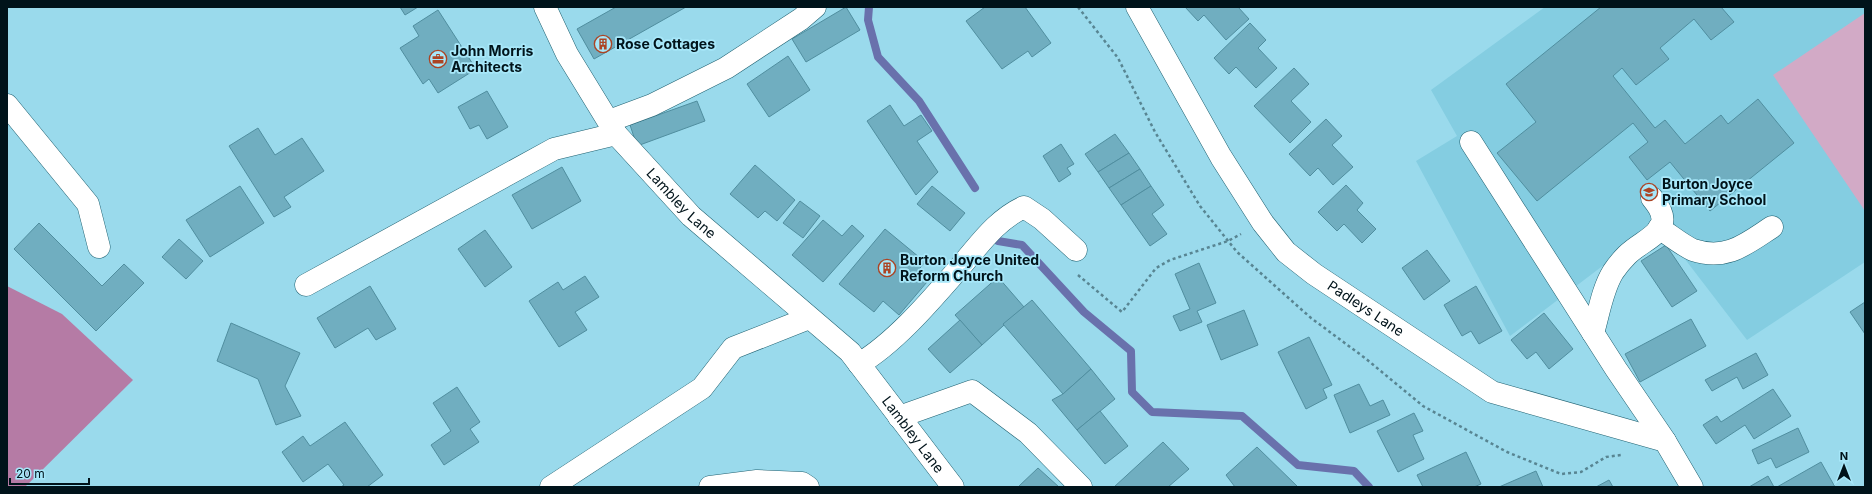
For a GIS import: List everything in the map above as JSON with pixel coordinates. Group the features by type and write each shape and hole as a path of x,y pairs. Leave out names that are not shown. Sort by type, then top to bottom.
{"street":[{"name":"Lambley Lane","path":"546,7 567,54 612,128 691,216 850,352 952,487"},
{"path":"306,285 554,149 612,128 652,105 726,68 801,19 815,7"},
{"name":"Padleys Lane","path":"1137,7 1222,157 1263,223 1286,252 1314,274 1492,392 1665,441"},
{"path":"7,104 88,204 99,247"},
{"path":"1471,142 1593,333 1665,441 1692,487"},
{"path":"1593,333 1605,288 1613,272 1627,255 1658,232 1662,218 1659,207 1652,198"},
{"path":"859,364 869,358 900,332 960,266 984,237 1010,213 1024,207 1042,219 1076,250"},
{"path":"1659,228 1693,249 1726,253 1747,244 1772,226"},
{"path":"551,487 702,388 733,348 809,318"},
{"path":"899,417 972,391 1028,433 1081,487"},
{"path":"710,487 757,481 802,483 808,487"}],"path":[{"path":"1122,312 1156,268 1170,260 1228,241 1263,223"}],"shaded area":[{"name":"Burton Joyce Primary School","path":"1545,7 1865,7 1865,262 1747,340 1658,224 1510,336 1416,161 1457,136 1431,90"},
{"path":"1865,13 1865,211 1773,75"},
{"path":"7,286 62,314 133,380 25,487 7,487"}],"building":[{"path":"400,7 418,7 405,15"},
{"name":"Rose Cottages","path":"616,7 686,7 594,59 577,29"},
{"path":"846,7 860,30 806,62 792,39"},
{"path":"985,7 1025,7 1051,43 1032,57 1028,51 1002,69 966,21"},
{"path":"1185,7 1238,7 1249,19 1226,40 1204,15 1198,21"},
{"path":"1601,7 1721,7 1734,22 1711,40 1694,19 1660,48 1669,59 1636,85 1622,68 1613,76 1655,128 1665,120 1685,144 1721,115 1728,124 1758,99 1794,143 1710,211 1670,162 1647,180 1629,157 1648,142 1633,123 1537,201 1497,153 1536,122 1506,84"},
{"name":"John Morris Architects","path":"438,10 476,69 438,93 429,79 423,84 400,48 419,36 413,26"},
{"path":"1250,23 1266,40 1258,48 1277,68 1256,88 1236,67 1229,74 1214,58"},
{"path":"788,56 810,90 769,117 747,84"},
{"path":"1294,68 1309,84 1291,101 1311,122 1290,143 1254,106"},
{"path":"487,91 508,127 487,139 479,125 470,129 458,107"},
{"path":"697,101 705,121 637,146 630,125"},
{"path":"890,105 904,126 921,115 932,131 917,141 938,172 916,195 867,121"},
{"path":"1326,119 1342,136 1332,145 1353,167 1333,185 1318,168 1310,176 1289,154"},
{"path":"258,128 275,155 302,138 324,171 284,197 291,207 274,217 229,146"},
{"path":"1115,134 1129,153 1098,172 1085,154"},
{"path":"1061,144 1074,164 1067,168 1071,174 1059,182 1043,156"},
{"path":"1129,153 1140,169 1109,188 1098,172"},
{"path":"755,165 795,200 777,221 765,211 758,218 730,194"},
{"path":"562,167 581,201 532,229 512,195"},
{"path":"1140,169 1151,186 1121,205 1109,188"},
{"path":"1346,185 1363,203 1357,210 1376,229 1362,243 1344,224 1337,231 1318,212"},
{"path":"240,186 264,223 210,257 186,220"},
{"path":"932,186 965,213 950,231 917,204"},
{"path":"1151,186 1164,205 1152,214 1167,234 1150,246 1121,205"},
{"path":"800,201 820,216 803,238 783,223"},
{"path":"823,220 842,236 852,225 864,236 823,282 792,255"},
{"path":"39,223 102,286 124,264 144,283 96,331 14,249"},
{"name":"Burton Joyce United Reform Church","path":"885,229 925,262 916,273 927,282 899,315 883,301 874,312 839,284"},
{"path":"485,230 512,267 485,287 458,249"},
{"path":"179,239 203,261 186,279 162,257"},
{"path":"1666,245 1697,291 1672,307 1641,261"},
{"path":"1427,250 1450,281 1424,300 1402,268"},
{"path":"1199,263 1216,303 1197,311 1202,322 1180,331 1173,316 1190,309 1175,274"},
{"path":"585,276 599,297 575,312 587,330 559,347 529,301 558,282 563,290"},
{"path":"998,277 1024,307 982,345 955,315"},
{"path":"370,286 396,329 376,340 368,328 335,348 317,318"},
{"path":"1476,286 1502,331 1479,344 1471,331 1462,336 1444,305"},
{"path":"1032,300 1091,369 1063,394 1003,324"},
{"path":"1865,302 1865,334 1850,312"},
{"path":"1244,310 1258,345 1221,360 1207,325"},
{"path":"1544,313 1573,349 1549,369 1536,352 1527,359 1511,340"},
{"path":"1691,319 1706,346 1640,382 1625,354"},
{"path":"960,320 982,345 950,373 928,349"},
{"path":"231,323 300,353 285,386 301,416 276,425 258,379 217,361"},
{"path":"1309,337 1332,385 1323,389 1327,398 1306,409 1278,352"},
{"path":"1756,353 1768,375 1743,389 1737,377 1712,391 1705,380"},
{"path":"1091,369 1115,399 1077,430 1052,400 1063,394"},
{"path":"1359,384 1370,406 1383,400 1390,415 1350,433 1334,395"},
{"path":"457,387 480,422 470,429 479,442 444,465 431,445 451,431 433,403"},
{"path":"1773,389 1791,416 1754,439 1745,425 1716,444 1703,425 1717,416 1721,422"},
{"path":"1100,411 1128,446 1105,464 1077,430"},
{"path":"1414,413 1423,431 1413,435 1424,459 1398,472 1377,431"},
{"path":"345,422 383,475 367,487 341,487 344,485 328,464 303,482 282,452 303,436 310,446"},
{"path":"1798,428 1809,452 1776,468 1771,458 1758,464 1752,450"},
{"path":"1163,442 1189,469 1168,487 1114,487"},
{"path":"1257,447 1298,487 1235,487 1226,475"},
{"path":"1466,452 1481,484 1474,487 1423,487 1417,475"},
{"path":"1821,462 1835,487 1777,487"},
{"path":"1038,468 1059,487 1018,487"},
{"path":"1536,471 1543,487 1499,487"},
{"path":"1768,476 1774,487 1749,487"},
{"path":"1609,480 1613,487 1596,487"}],"waterway":[{"path":"869,7 868,20 878,57 919,101 975,188"},
{"path":"998,241 1022,245 1084,312 1131,351 1132,392 1152,412 1242,416 1298,465 1354,471 1369,487"}],"place":[{"name":"Rose Cottages","path":"603,44"},
{"name":"John Morris Architects","path":"438,59"},
{"name":"Burton Joyce Primary School","path":"1649,192"},
{"name":"Burton Joyce United Reform Church","path":"887,268"}]}
